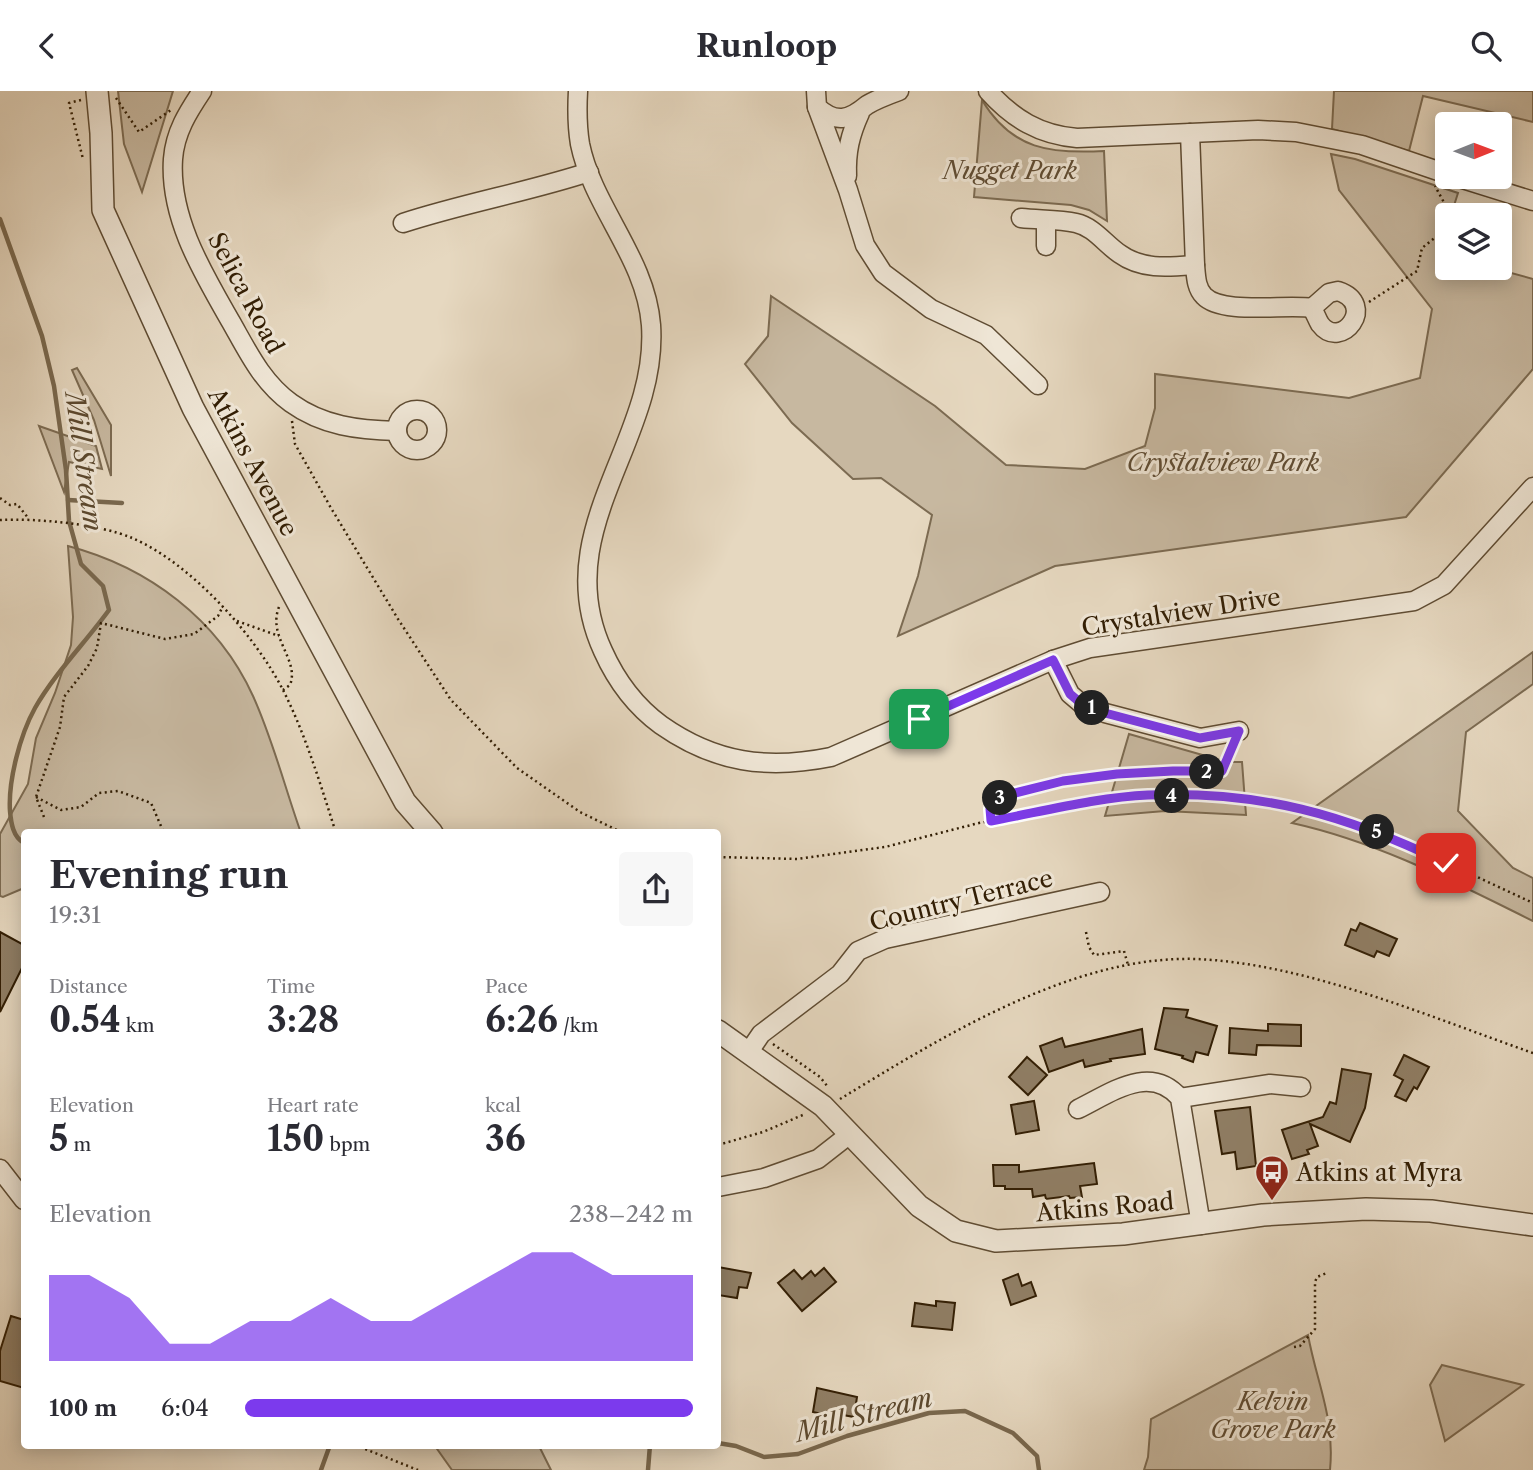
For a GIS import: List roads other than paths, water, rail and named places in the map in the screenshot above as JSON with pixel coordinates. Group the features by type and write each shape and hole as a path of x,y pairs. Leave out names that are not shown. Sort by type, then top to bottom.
{"street":[{"name":"Selica Road","path":"202,91 179,130 173,157 174,184 180,217 199,266 261,376 289,402 316,418 368,431 397,431"},
{"name":"Crystalview Drive","path":"578,91 580,145 589,172 642,282 651,324 650,365 639,406 595,522 587,563 589,605 597,639 611,669 626,691 650,717 680,738 707,752 743,762 770,764 802,763 831,757 1053,660 1090,648 1414,601 1444,585 1533,487"},
{"path":"816,99 825,115 835,118 849,117 860,113 875,101 899,91"},
{"path":"988,91 1035,129 1057,137 1258,130 1325,136 1362,145 1435,175"},
{"path":"1002,91 1007,109"},
{"name":"Atkins Avenue","path":"97,97 103,210 165,350 193,408 405,802 429,829"},
{"path":"816,99 865,245 883,273 931,309 986,335 1038,385"},
{"path":"848,191 846,154 850,135 860,113"},
{"path":"1190,133 1195,265 1198,286 1205,297 1226,306 1312,308"},
{"path":"403,223 446,209 536,189 589,172"},
{"path":"1494,189 1533,201"},
{"path":"1021,218 1077,223 1135,262 1155,267 1195,265"},
{"path":"1046,221 1046,246"},
{"path":"1053,660 1070,694 1083,705 1200,738 1239,731"},
{"name":"Country Terrace","path":"748,1053 761,1034 840,974 858,951 885,939 1100,892"},
{"path":"721,1033 748,1053"},
{"name":"Atkins Road","path":"748,1053 823,1106 919,1206 956,1231 996,1241 1097,1236 1202,1225 1263,1215 1366,1209 1431,1211 1533,1225"},
{"path":"1079,1109 1131,1083 1152,1081 1170,1087 1180,1098 1202,1225"},
{"path":"1180,1098 1270,1084 1301,1087"},
{"path":"721,1186 764,1178 818,1159 850,1134"},
{"path":"0,1169 21,1196"}],"waterway":[{"name":"Mill Stream","path":"0,219 42,336 54,386 66,470 69,521 81,564 103,586 109,610 52,683 24,731 13,772 10,799 13,829 21,840"},
{"path":"68,500 122,503"},
{"name":"Mill Stream","path":"721,1444 736,1446 764,1457 798,1454 847,1436 929,1413 965,1411 1013,1433 1037,1456 1039,1470"},
{"path":"321,1470 329,1449"},
{"path":"648,1470 650,1449"}],"place":[{"name":"Atkins at Myra","path":"1272,1202"}],"park label":[{"name":"Nugget Park","path":"1010,170"},
{"name":"Crystalview Park","path":"1223,462"},
{"name":"Kelvin Grove Park","path":"1273,1415"}]}
